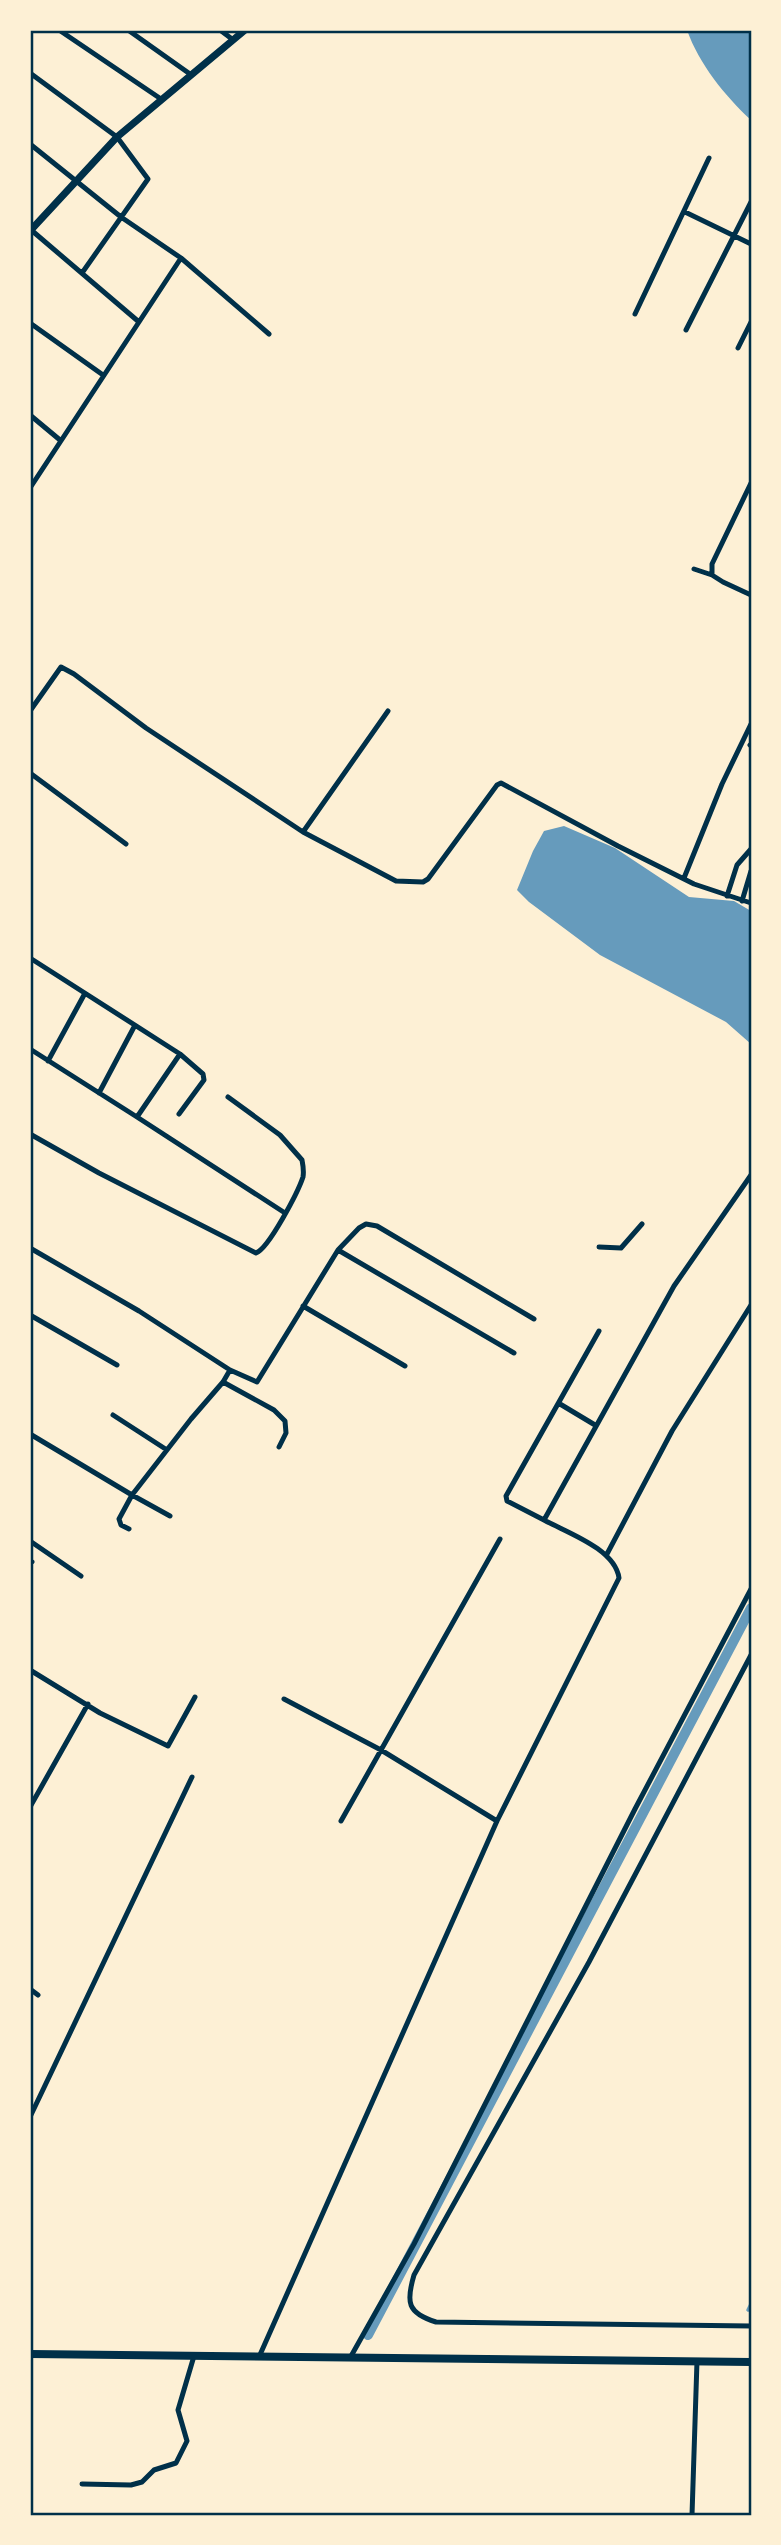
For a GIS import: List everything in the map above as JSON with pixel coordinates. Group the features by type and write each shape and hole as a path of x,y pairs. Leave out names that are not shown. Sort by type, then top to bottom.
{"main road":[{"path":"30,2354 751,2362"}],"street":[{"path":"59,30 161,99"},
{"path":"128,30 190,74"},
{"path":"220,30 232,39"},
{"path":"139,322 30,230 117,138 244,30"},
{"path":"30,73 117,138 148,179 82,273"},
{"path":"30,144 121,217 181,257 269,334"},
{"path":"635,314 709,158"},
{"path":"686,330 751,202"},
{"path":"685,212 751,244"},
{"path":"30,488 181,257"},
{"path":"738,348 751,322"},
{"path":"30,323 103,376"},
{"path":"30,415 60,440"},
{"path":"712,575 712,564 751,483"},
{"path":"694,569 751,595"},
{"path":"30,711 61,667 146,728 303,832 396,881 423,882 430,877 501,783 684,878 751,904"},
{"path":"303,832 388,711"},
{"path":"684,878 722,784 751,724"},
{"path":"30,773 126,844"},
{"path":"727,896 737,865 751,850"},
{"path":"742,901 751,871"},
{"path":"30,958 180,1054 203,1074 205,1079 180,1114"},
{"path":"48,1060 84,995"},
{"path":"99,1094 134,1027"},
{"path":"30,1049 285,1213"},
{"path":"137,1117 180,1054"},
{"path":"30,1134 252,1253 261,1252 302,1178 302,1160 280,1135 228,1097"},
{"path":"544,1520 674,1286 751,1175"},
{"path":"30,1248 139,1311 230,1370 257,1381 338,1250 366,1224 377,1226 534,1319"},
{"path":"599,1247 621,1248 642,1224"},
{"path":"338,1250 514,1353"},
{"path":"607,1554 672,1431 751,1305"},
{"path":"303,1306 405,1366"},
{"path":"30,1315 117,1365"},
{"path":"259,2357 497,1821 617,1582 617,1569 607,1554 505,1498 599,1331"},
{"path":"129,1529 121,1525 119,1519 132,1495 230,1370"},
{"path":"223,1382 274,1410 285,1421 286,1433 279,1447"},
{"path":"560,1404 595,1425"},
{"path":"113,1415 167,1450"},
{"path":"30,1434 170,1516"},
{"path":"341,1821 500,1539"},
{"path":"30,1541 81,1576"},
{"path":"350,2358 414,2244 635,1809 751,1589"},
{"path":"751,1655 589,1962 414,2275 409,2292 410,2307 420,2317 436,2322 751,2326"},
{"path":"30,1670 100,1713 168,1746 195,1697"},
{"path":"284,1699 381,1750 497,1821"},
{"path":"30,1807 88,1704"},
{"path":"30,2117 192,1777"},
{"path":"30,1989 38,1994"},
{"path":"82,2483 131,2485 142,2482 154,2470 176,2463 187,2441 178,2410 194,2356"},
{"path":"692,2515 697,2361"}],"water":[{"path":"687,30 751,30 751,120 714,79 698,55"},
{"path":"564,826 615,848 689,897 734,901 751,911 751,1044 726,1022 600,955 517,890 544,831"}],"waterway":[{"path":"368,2335 751,1608"},
{"path":"751,2304 748,2310 751,2310"}]}
